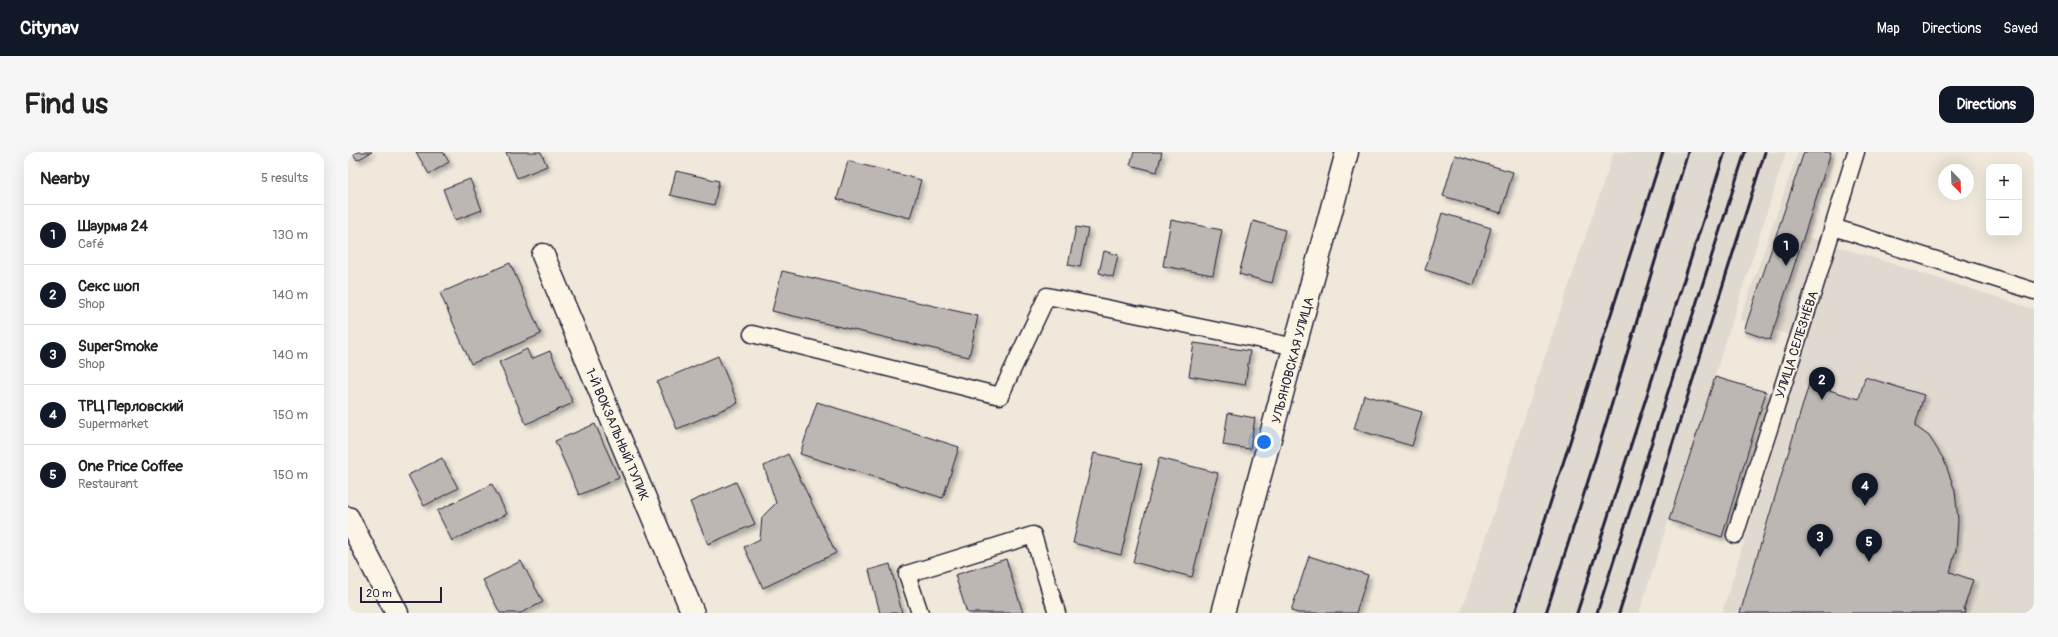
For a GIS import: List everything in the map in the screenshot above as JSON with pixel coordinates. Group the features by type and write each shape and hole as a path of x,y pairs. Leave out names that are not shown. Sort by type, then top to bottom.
{"street":[{"name":"УЛЬЯНОВСКАЯ УЛИЦА","path":"1223,613 1296,347 1346,152"},
{"name":"1-Й ВОКЗАЛЬНЫЙ ТУПИК","path":"543,254 693,613"},
{"path":"348,518 397,613"}],"lane":[{"name":"УЛИЦА СЕЛЕЗНЁВА","path":"1735,535 1856,152"},
{"path":"1833,227 2034,291"},
{"path":"752,334 1000,396 1047,296 1296,347"},
{"path":"920,613 907,574 1033,534 1057,613"}],"shaded area":[{"path":"1614,152 1786,152 1639,613 1461,613 1527,410"},
{"path":"1798,152 1836,152 1808,237 2034,309 2034,613 1722,613 1807,340 1740,320"}],"building":[{"path":"352,152 372,152 357,160"},
{"path":"416,152 443,152 449,162 429,174"},
{"path":"506,152 541,152 547,166 517,178"},
{"path":"1134,152 1162,152 1157,172 1130,165"},
{"path":"1804,152 1831,152 1770,340 1744,331"},
{"path":"1455,155 1513,172 1501,213 1443,196"},
{"path":"848,161 921,180 910,218 837,199"},
{"path":"676,171 719,181 714,205 670,195"},
{"path":"470,179 482,210 455,220 443,189"},
{"path":"1442,213 1491,228 1474,285 1425,270"},
{"path":"1171,220 1222,230 1213,275 1163,266"},
{"path":"1253,221 1285,230 1272,283 1239,274"},
{"path":"1076,227 1088,229 1080,267 1068,265"},
{"path":"1104,251 1118,255 1113,277 1099,273"},
{"path":"510,263 541,334 471,364 440,293"},
{"path":"782,271 978,316 969,357 772,311"},
{"path":"1194,343 1250,351 1245,385 1189,376"},
{"path":"527,349 531,359 550,351 573,403 526,424 499,362"},
{"path":"718,356 738,403 677,429 657,382"},
{"path":"1715,377 1766,392 1722,537 1669,520"},
{"path":"1865,377 1924,395 1915,426 1929,436 1944,460 1955,491 1958,520 1956,550 1950,572 1973,580 1964,608 1966,613 1740,613 1809,384 1859,399"},
{"path":"1364,395 1422,412 1412,446 1354,429"},
{"path":"817,402 959,447 943,498 800,454"},
{"path":"1228,413 1255,418 1250,449 1223,445"},
{"path":"595,424 619,478 579,495 555,441"},
{"path":"1094,453 1142,464 1121,555 1073,543"},
{"path":"788,454 836,553 763,588 744,547 760,539 762,517 776,503 764,466"},
{"path":"442,458 458,488 424,506 408,475"},
{"path":"1159,458 1218,473 1192,577 1133,562"},
{"path":"736,482 755,524 708,544 690,502"},
{"path":"492,484 507,514 452,541 437,511"},
{"path":"1309,556 1368,575 1356,613 1298,613 1291,611"},
{"path":"1006,559 1023,613 967,613 955,575"},
{"path":"521,561 543,602 521,613 500,613 483,580"},
{"path":"890,564 902,613 880,613 869,570"}],"railway":[{"path":"1515,613 1663,152"},
{"path":"1546,613 1596,456 1688,152"},
{"path":"1577,613 1725,152"},
{"path":"1597,613 1745,152"},
{"path":"1619,613 1765,152"}],"place":[{"name":"Шаурма 24","path":"1786,266"},
{"name":"Секс шоп","path":"1822,400"},
{"name":"ТРЦ Перловский","path":"1865,506"},
{"name":"SuperSmoke","path":"1820,557"},
{"name":"One Price Coffee","path":"1869,562"}]}
